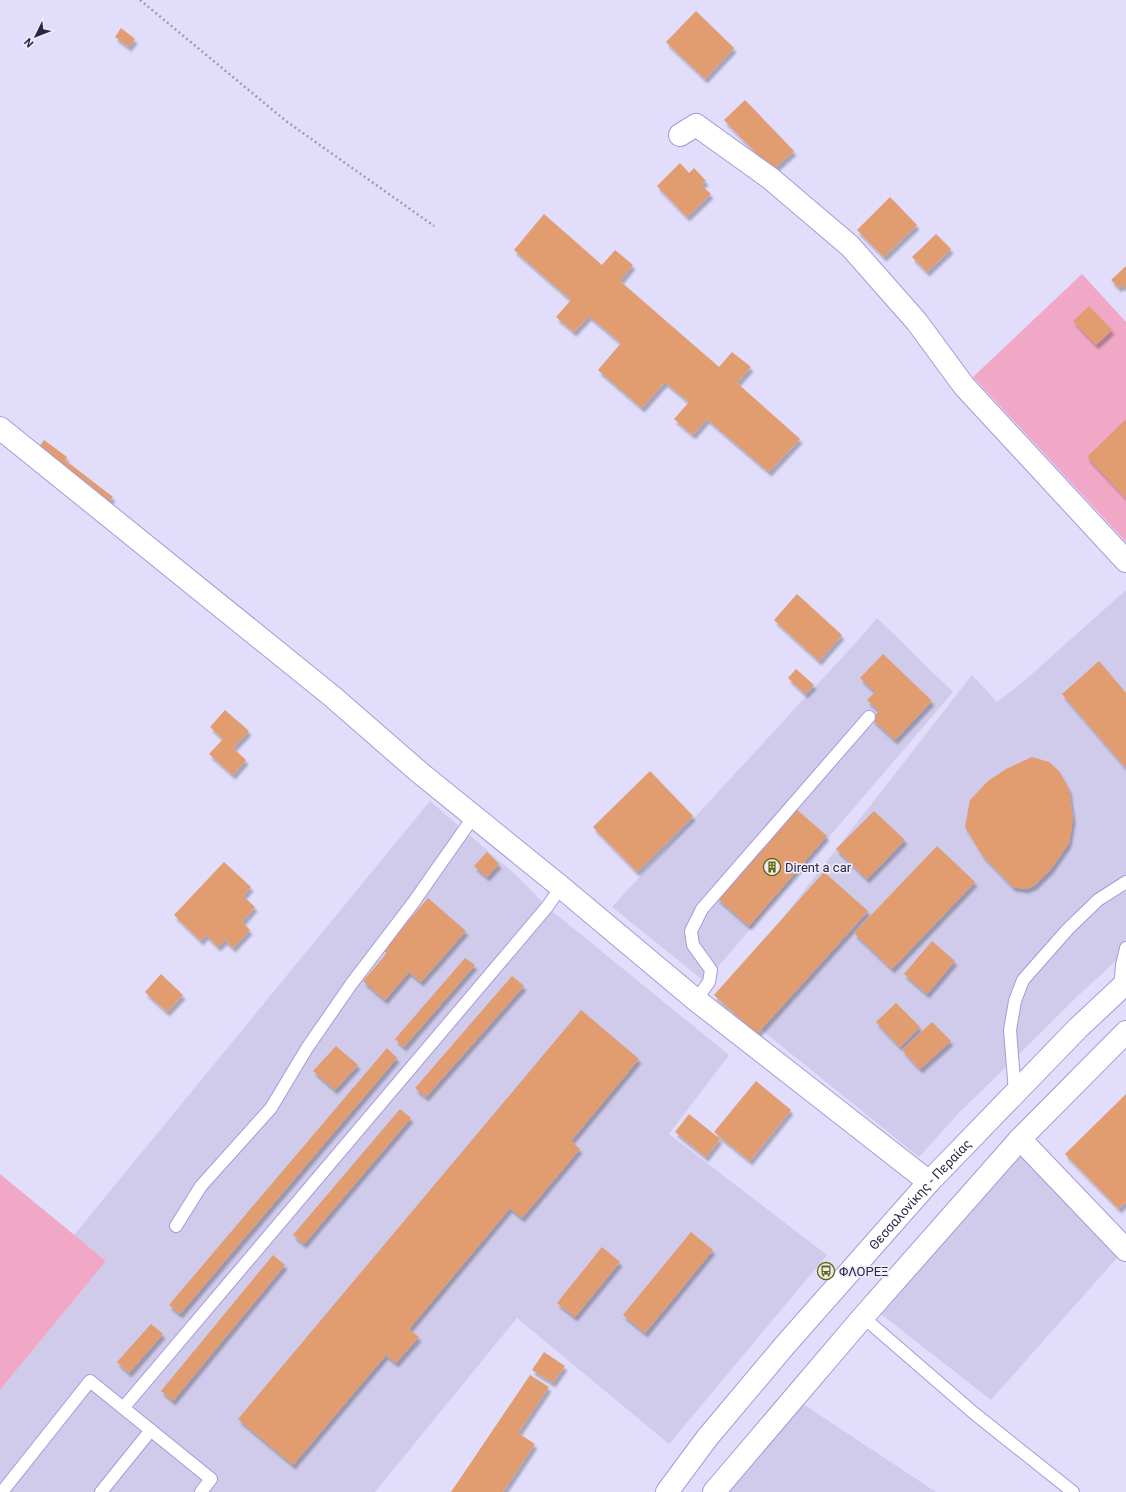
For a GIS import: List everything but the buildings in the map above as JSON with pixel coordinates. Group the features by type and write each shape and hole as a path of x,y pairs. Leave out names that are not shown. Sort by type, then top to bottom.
{"street":[{"path":"680,135 696,125 770,178 850,246 916,322 964,386 1126,561"},
{"path":"0,428 333,697 419,772 561,887 696,1000 928,1182"},
{"name":"Θεσσαλονίκης - Περαίας","path":"667,1492 717,1426 776,1355 928,1182 1078,1028 1123,986"},
{"path":"714,1492 863,1317 1020,1139 1126,1032"},
{"path":"1020,1139 1126,1250"}],"lane":[{"path":"696,1000 709,982 711,970 693,945 691,931 702,909 869,717"},
{"path":"176,1226 201,1186 271,1108 307,1048 352,983 412,903 474,816"},
{"path":"1015,1092 1010,1030 1015,1001 1022,980 1068,929 1098,900 1126,882"},
{"path":"124,1407 542,913 561,887"},
{"path":"1123,986 1122,965 1126,948"},
{"path":"863,1317 975,1414 1073,1492"},
{"path":"2,1492 90,1381 124,1407 211,1480 201,1492"},
{"path":"101,1492 152,1430"}],"path":[{"path":"140,0 286,121 434,226"}],"shaded area":[{"path":"1082,274 1126,322 1126,542 973,377"},
{"path":"1126,590 1126,952 1084,990 959,1113 919,1157 721,997 972,675 997,702 1024,681"},
{"path":"877,618 953,692 705,982 612,907"},
{"path":"430,801 518,877 547,907 729,1055 669,1134 827,1255 669,1444 517,1318 375,1492 0,1492 0,1390 106,1261 74,1235"},
{"path":"1027,1148 1125,1249 991,1400 881,1314 951,1232"},
{"path":"0,1174 106,1261 0,1390"},
{"path":"803,1404 936,1492 728,1492"}],"place":[{"name":"Dirent a car","path":"772,867"},
{"name":"ΦΛΟΡΕΞ","path":"826,1271"}]}
